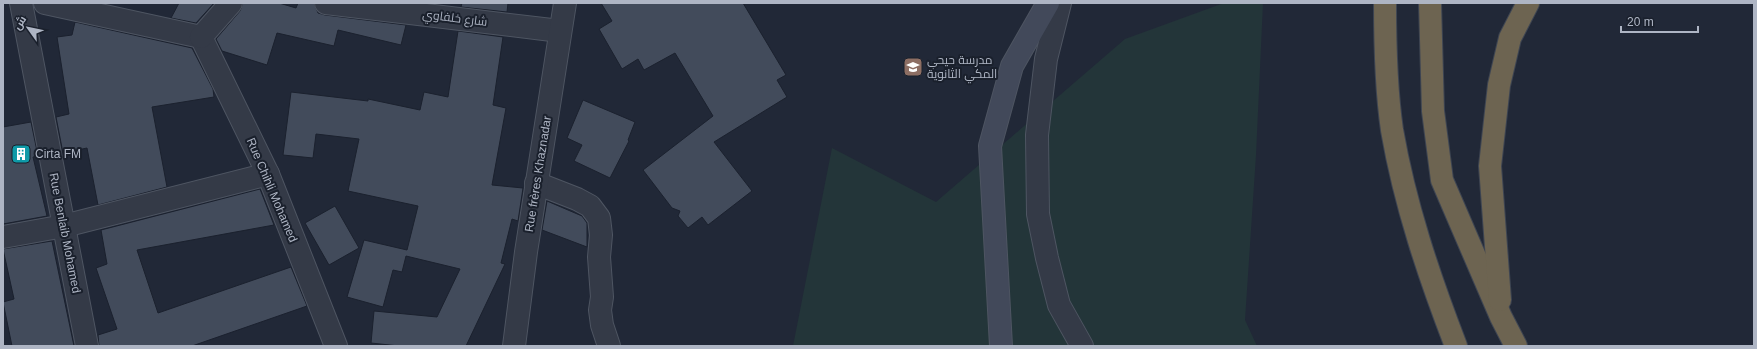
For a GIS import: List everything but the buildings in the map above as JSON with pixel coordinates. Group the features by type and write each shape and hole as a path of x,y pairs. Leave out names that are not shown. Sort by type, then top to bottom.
{"highway":[{"path":"1385,3 1386,51 1392,130 1407,199 1427,268 1456,346"},
{"path":"1430,3 1434,111 1442,180 1501,317 1516,346"},
{"path":"1501,317 1490,166 1499,85 1510,38 1528,3"}],"main road":[{"path":"1001,346 990,146 1012,66 1048,3"}],"street":[{"name":"Rue Benlaib Mohamed","path":"21,3 87,346"},
{"path":"45,3 201,37 231,3"},
{"name":"شارع خلفاوي","path":"326,3 560,31"},
{"name":"Rue frères Khaznadar","path":"514,346 536,183 565,3"},
{"path":"1060,3 1046,60 1037,134 1038,214 1046,258 1059,305 1082,346"},
{"name":"Rue Chihli Mohamed","path":"201,37 268,174 336,346"},
{"path":"3,238 64,226 268,174"},
{"path":"536,183 577,199 590,206 599,218 601,235 599,257 602,297 600,310 602,325 609,346"}],"shaded area":[{"path":"1224,3 1263,3 1256,155 1245,320 1257,346 793,346 832,148 936,202 1125,39"}],"place":[{"name":"مدرسة حيحي المكي الثانوية","path":"913,67"},
{"name":"Cirta FM","path":"21,154"}]}
